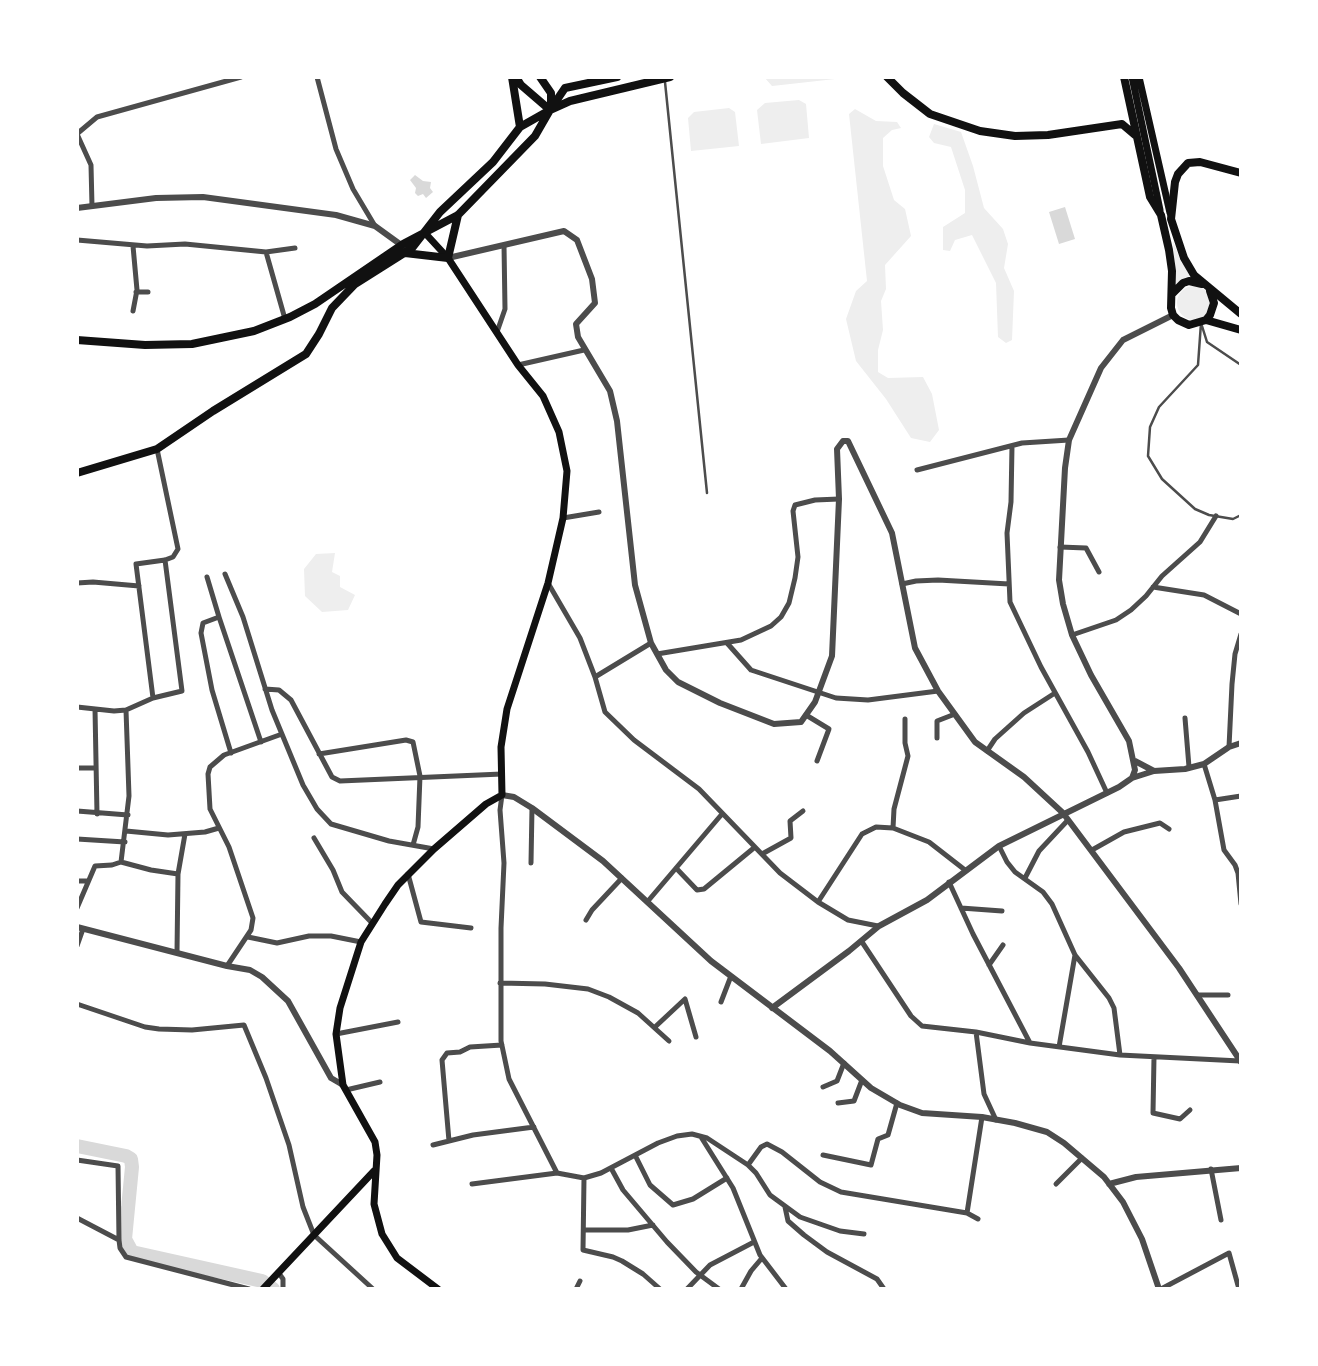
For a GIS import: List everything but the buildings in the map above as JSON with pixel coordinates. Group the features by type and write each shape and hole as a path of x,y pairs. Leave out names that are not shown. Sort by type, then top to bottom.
{"main road":[{"path":"514,77 550,110"},
{"path":"514,77 520,127"},
{"path":"542,79 565,88 617,77"},
{"path":"887,77 930,114 980,131 1015,136 1048,135 1122,124 1136,137"},
{"path":"1124,77 1150,197 1161,215"},
{"path":"1132,77 1172,271 1171,308 1173,315 1183,323 1196,325 1204,321 1213,309 1214,303 1207,287 1196,282 1183,283 1172,294"},
{"path":"1139,77 1171,219 1184,257 1194,275 1241,314"},
{"path":"425,233 440,212 493,162 520,127 570,101 667,78"},
{"path":"542,79 551,93 550,110"},
{"path":"77,473 157,449 306,354 320,334 332,308 355,284 425,233 458,215 535,136 565,88"},
{"path":"1171,219 1175,182 1188,163 1200,162 1241,173"},
{"path":"448,258 458,215"},
{"path":"425,233 448,258 518,365 543,396 559,432 567,471 563,518 548,583 507,709 501,747 502,795 485,804 408,874 361,942 340,1008 336,1034 344,1087 375,1142 377,1155 374,1204 382,1234 397,1258 438,1289"},
{"path":"77,340 145,345 192,344 223,339 285,319 405,249 448,258"},
{"path":"1204,321 1241,330"},
{"path":"263,1289 374,1171"}],"street":[{"path":"92,206 90,165 78,134 97,117 241,77"},
{"path":"317,77 336,149 353,189 375,226"},
{"path":"77,208 156,198 203,197 336,215 375,226 405,249"},
{"path":"448,258 564,231 577,240 592,279 595,303 576,324 578,337 610,391 635,585 651,643 666,670 678,682 750,717 774,724 801,722 820,692 832,656 834,638 839,499 838,445 848,441 892,533 915,648 938,691 975,741 1024,777 1066,816 1198,995 1241,1062"},
{"path":"77,240 133,246 185,244 266,252 295,248"},
{"path":"497,332 505,309 504,245"},
{"path":"133,246 136,292 133,311"},
{"path":"266,252 285,319"},
{"path":"136,292 148,292"},
{"path":"1132,778 1135,761 1129,741 1091,675 1072,635 1059,580 1065,468 1069,440 1096,377 1123,340 1173,315"},
{"path":"518,365 584,350"},
{"path":"917,470 1012,446 1069,440"},
{"path":"1012,446 1011,502 1007,533 1010,601 1107,793"},
{"path":"153,698 136,564 165,560 173,557 178,549 157,449"},
{"path":"657,654 741,640 771,626 781,617 789,603 798,557 793,511 795,505 815,500 839,499"},
{"path":"563,518 599,512"},
{"path":"1072,635 1116,620 1131,610 1200,541 1216,516"},
{"path":"1060,547 1086,548 1099,572"},
{"path":"77,708 126,710 153,698 182,691 165,560"},
{"path":"225,573 243,617 282,734 303,785 317,809 331,824 389,841 434,849"},
{"path":"207,577 261,742"},
{"path":"902,584 937,580 1009,584"},
{"path":"77,583 139,586"},
{"path":"548,583 580,638 595,677 604,712 634,740 699,789 780,873 818,902 848,920 879,926"},
{"path":"1153,587 1204,595 1241,614"},
{"path":"219,617 203,623 201,633 212,690 230,752"},
{"path":"1229,747 1233,674 1241,634"},
{"path":"595,677 651,643"},
{"path":"727,643 751,670 836,698 855,700 938,691"},
{"path":"265,689 279,690 291,700 332,777 340,781 502,774"},
{"path":"987,751 995,739 1024,713 1055,693"},
{"path":"95,709 97,814"},
{"path":"121,862 128,815 126,710"},
{"path":"937,738 937,721 955,714"},
{"path":"806,715 829,729 817,761"},
{"path":"1185,718 1189,768"},
{"path":"893,828 894,809 908,756 905,719"},
{"path":"227,967 248,937 253,918 229,847 210,809 209,767 230,752 282,734"},
{"path":"319,754 413,742 420,776 418,827 413,845"},
{"path":"772,1008 862,942 879,926 927,900 999,846 1066,816 1132,778 1154,771 1204,764 1229,747 1241,743"},
{"path":"1135,761 1154,771"},
{"path":"1204,764 1215,800 1224,850 1238,873 1241,904"},
{"path":"77,768 96,768"},
{"path":"557,1174 509,1079 502,1045 502,795 514,797 532,808 622,877 682,936 862,1080 897,1103 922,1112 996,1120 1047,1132 1082,1158 1123,1202 1142,1239 1160,1289 1229,1254 1239,1276 1239,1289"},
{"path":"1215,800 1241,796"},
{"path":"531,863 532,808"},
{"path":"77,811 128,815"},
{"path":"762,854 791,838 790,821 803,811"},
{"path":"648,901 722,814"},
{"path":"1025,878 1039,851 1066,816"},
{"path":"1092,850 1113,837 1139,828 1160,823 1169,829"},
{"path":"818,902 862,834 876,827 893,828 929,842 965,870"},
{"path":"126,831 168,835 219,828"},
{"path":"177,952 178,874 185,834"},
{"path":"314,838 333,870 342,892 372,923"},
{"path":"77,839 124,842"},
{"path":"999,846 1007,862 1043,892 1052,904 1075,955 1109,998 1114,1008 1120,1055"},
{"path":"676,868 697,890 704,889 755,847"},
{"path":"77,908 95,866 121,862 178,874"},
{"path":"408,874 421,922 471,928"},
{"path":"586,920 622,877"},
{"path":"77,881 88,881"},
{"path":"949,882 1030,1043"},
{"path":"961,908 1002,911"},
{"path":"77,946 80,928 227,967 250,970 262,977 288,1001 331,1078 344,1087 380,1082"},
{"path":"248,937 276,943 309,936 331,936 361,942"},
{"path":"862,942 911,1016 922,1026 1120,1055 1241,1062"},
{"path":"989,965 1003,944"},
{"path":"1059,1047 1075,955"},
{"path":"721,1002 731,976"},
{"path":"500,983 588,989 638,1013 669,1041"},
{"path":"1198,995 1228,995"},
{"path":"655,1027 685,999 696,1037"},
{"path":"77,1004 145,1027 159,1029 192,1030 244,1025 285,1133 303,1206 314,1235 373,1289"},
{"path":"336,1034 398,1022"},
{"path":"976,1032 984,1094 996,1120"},
{"path":"449,1141 442,1060 447,1053 460,1052 470,1047 502,1045"},
{"path":"1154,1057 1153,1113 1180,1119 1190,1110"},
{"path":"823,1087 837,1080 844,1063"},
{"path":"838,1104 854,1101 862,1080"},
{"path":"823,1156 871,1165 878,1139 888,1135 897,1103"},
{"path":"967,1213 982,1118"},
{"path":"433,1144 534,1127"},
{"path":"472,1184 557,1174 583,1178 636,1157 658,1143 692,1134 707,1138 748,1165 770,1195 800,1217 840,1231 864,1234"},
{"path":"700,1136 709,1146 727,1178 762,1258 786,1289"},
{"path":"748,1165 761,1147 767,1144 820,1182 841,1192 967,1213 978,1219"},
{"path":"636,1157 650,1185 673,1205 694,1199 727,1178"},
{"path":"1056,1184 1082,1158"},
{"path":"77,1160 118,1166 118,1240 122,1253 131,1260 249,1289"},
{"path":"611,1168 623,1190 653,1225 699,1275 719,1289"},
{"path":"1109,1184 1136,1177 1241,1168"},
{"path":"1211,1169 1221,1220"},
{"path":"583,1178 583,1250 613,1257 660,1289"},
{"path":"785,1207 788,1221 804,1236 827,1252 877,1279 884,1289"},
{"path":"77,1218 118,1240"},
{"path":"583,1230 628,1230 653,1225"},
{"path":"687,1289 717,1260 754,1242"},
{"path":"741,1289 762,1258"},
{"path":"278,1272 283,1279 283,1289"},
{"path":"646,1289 650,1280"},
{"path":"576,1289 580,1281"}],"lane":[{"path":"667,78 707,493"},
{"path":"1204,321 1208,342 1241,365"},
{"path":"1204,321 1198,365 1158,407 1150,427 1148,456 1162,479 1195,509 1233,519 1241,515"}],"shaded area":[{"path":"764,77 853,77 772,86"},
{"path":"799,100 806,104 809,138 761,144 757,110 765,103"},
{"path":"729,108 735,112 739,146 691,151 688,118 694,112"},
{"path":"855,109 876,121 897,122 901,128 892,130 883,138 883,166 894,200 905,209 911,236 885,265 886,289 881,301 883,330 878,350 878,372 888,378 923,377 932,394 939,430 930,442 911,438 886,399 856,361 846,319 856,291 867,281 849,114"},
{"path":"934,124 961,132 984,208 1003,229 1008,244 1004,268 1014,291 1012,340 1006,343 998,337 996,283 972,235 955,240 950,251 943,250 943,227 965,213 965,190 951,147 934,143 929,137"},
{"path":"415,175 423,181 431,182 430,188 433,192 426,198 423,194 418,196 415,193 416,188 410,180"},
{"path":"1065,207 1075,239 1059,244 1049,212"},
{"path":"1173,241 1181,262 1193,276 1176,284"},
{"path":"1194,286 1206,291 1211,303 1206,315 1194,320 1182,315 1177,303 1182,291"},
{"path":"335,553 332,572 340,576 340,587 355,595 348,610 322,612 305,596 304,569 316,554"}],"waterway":[{"path":"77,1146 131,1159 125,1239 132,1252 262,1281 273,1289"}]}
